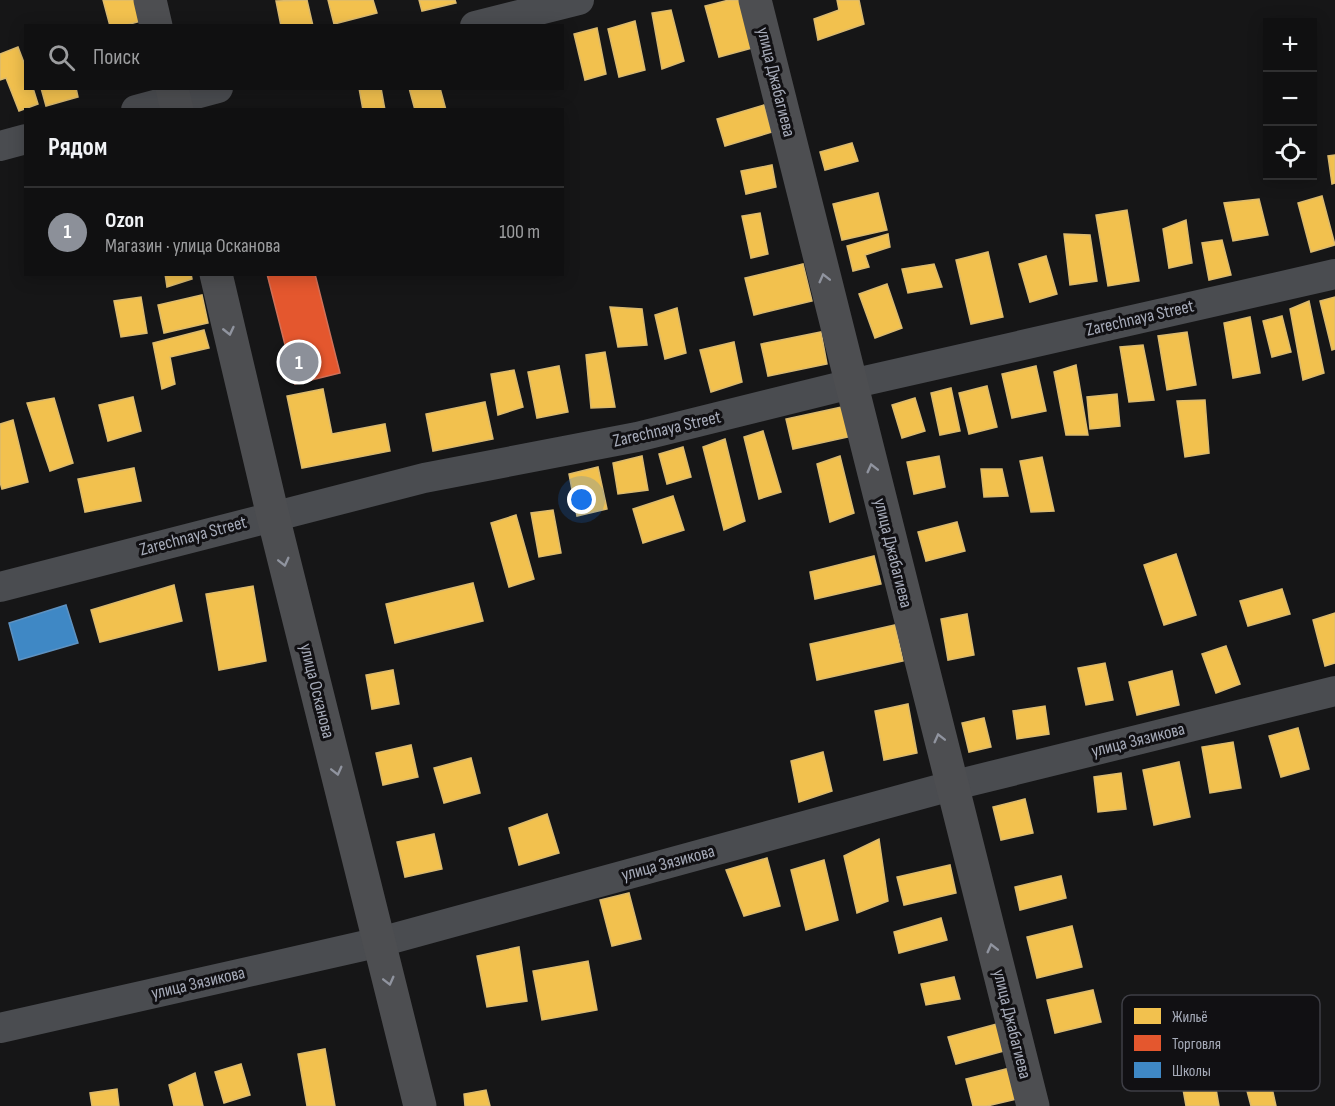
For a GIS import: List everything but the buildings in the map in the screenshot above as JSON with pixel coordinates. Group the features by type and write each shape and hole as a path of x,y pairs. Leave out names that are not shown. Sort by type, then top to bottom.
{"main road":[{"path":"150,0 156,24"},
{"name":"улица Джабагиева","path":"755,0 1033,1106"},
{"name":"улица Осканова","path":"216,276 273,516 420,1106"}],"street":[{"path":"483,24 579,0"},
{"path":"143,108 210,90"},
{"path":"0,146 24,140"},
{"name":"Zarechnaya Street","path":"0,587 424,478 637,437 850,384 1335,274"},
{"name":"улица Зязикова","path":"0,1028 380,942 951,786 1335,691"}],"place":[{"name":"Ozon","path":"299,362"}]}
